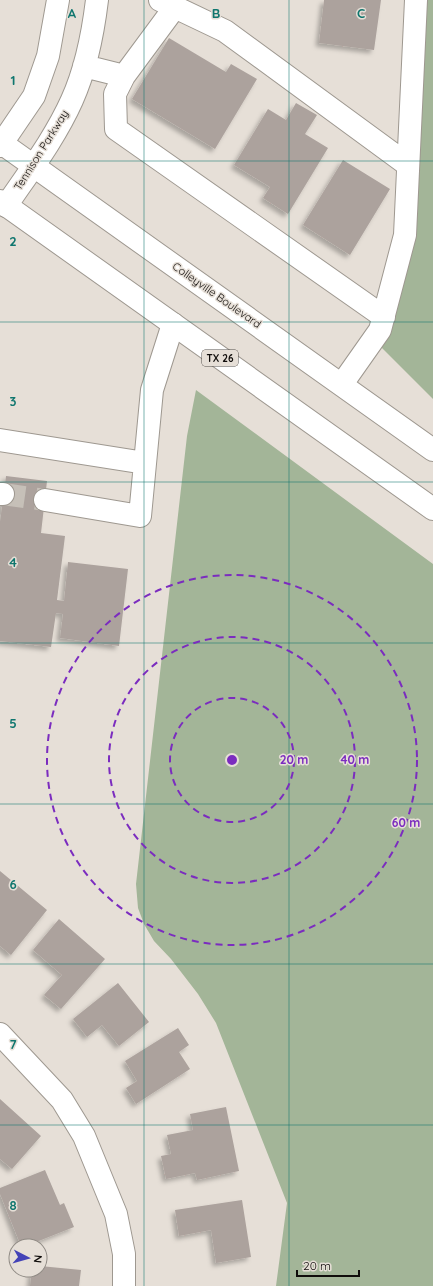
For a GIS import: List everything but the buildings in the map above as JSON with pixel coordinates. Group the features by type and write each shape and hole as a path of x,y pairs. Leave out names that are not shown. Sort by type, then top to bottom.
{"main road":[{"path":"1,143 34,96 48,56 58,0"},
{"name":"Tennison Parkway","path":"3,204 33,165 52,136 72,100 84,66 95,18 97,0"},
{"path":"342,384 380,330 404,235 416,0"},
{"path":"384,317 116,129 115,94 124,76 168,3 225,31 408,165"},
{"path":"84,66 124,76"},
{"name":"Colleyville Boulevard","path":"1,143 433,450"},
{"name":"TX 26","path":"3,204 433,509"},
{"path":"45,500 140,516 152,390 172,324"},
{"path":"0,440 145,463"},
{"path":"0,1034 62,1100 84,1136 116,1214 124,1254 124,1286"}],"green space":[{"path":"427,0 433,0 433,399 379,345 412,253"},
{"path":"196,390 433,564 433,1286 276,1286 287,1203 216,1023 198,994 171,959 154,941 144,924 138,908 136,884 187,436"}],"tunnel":[{"path":"3,494 45,500"}]}
